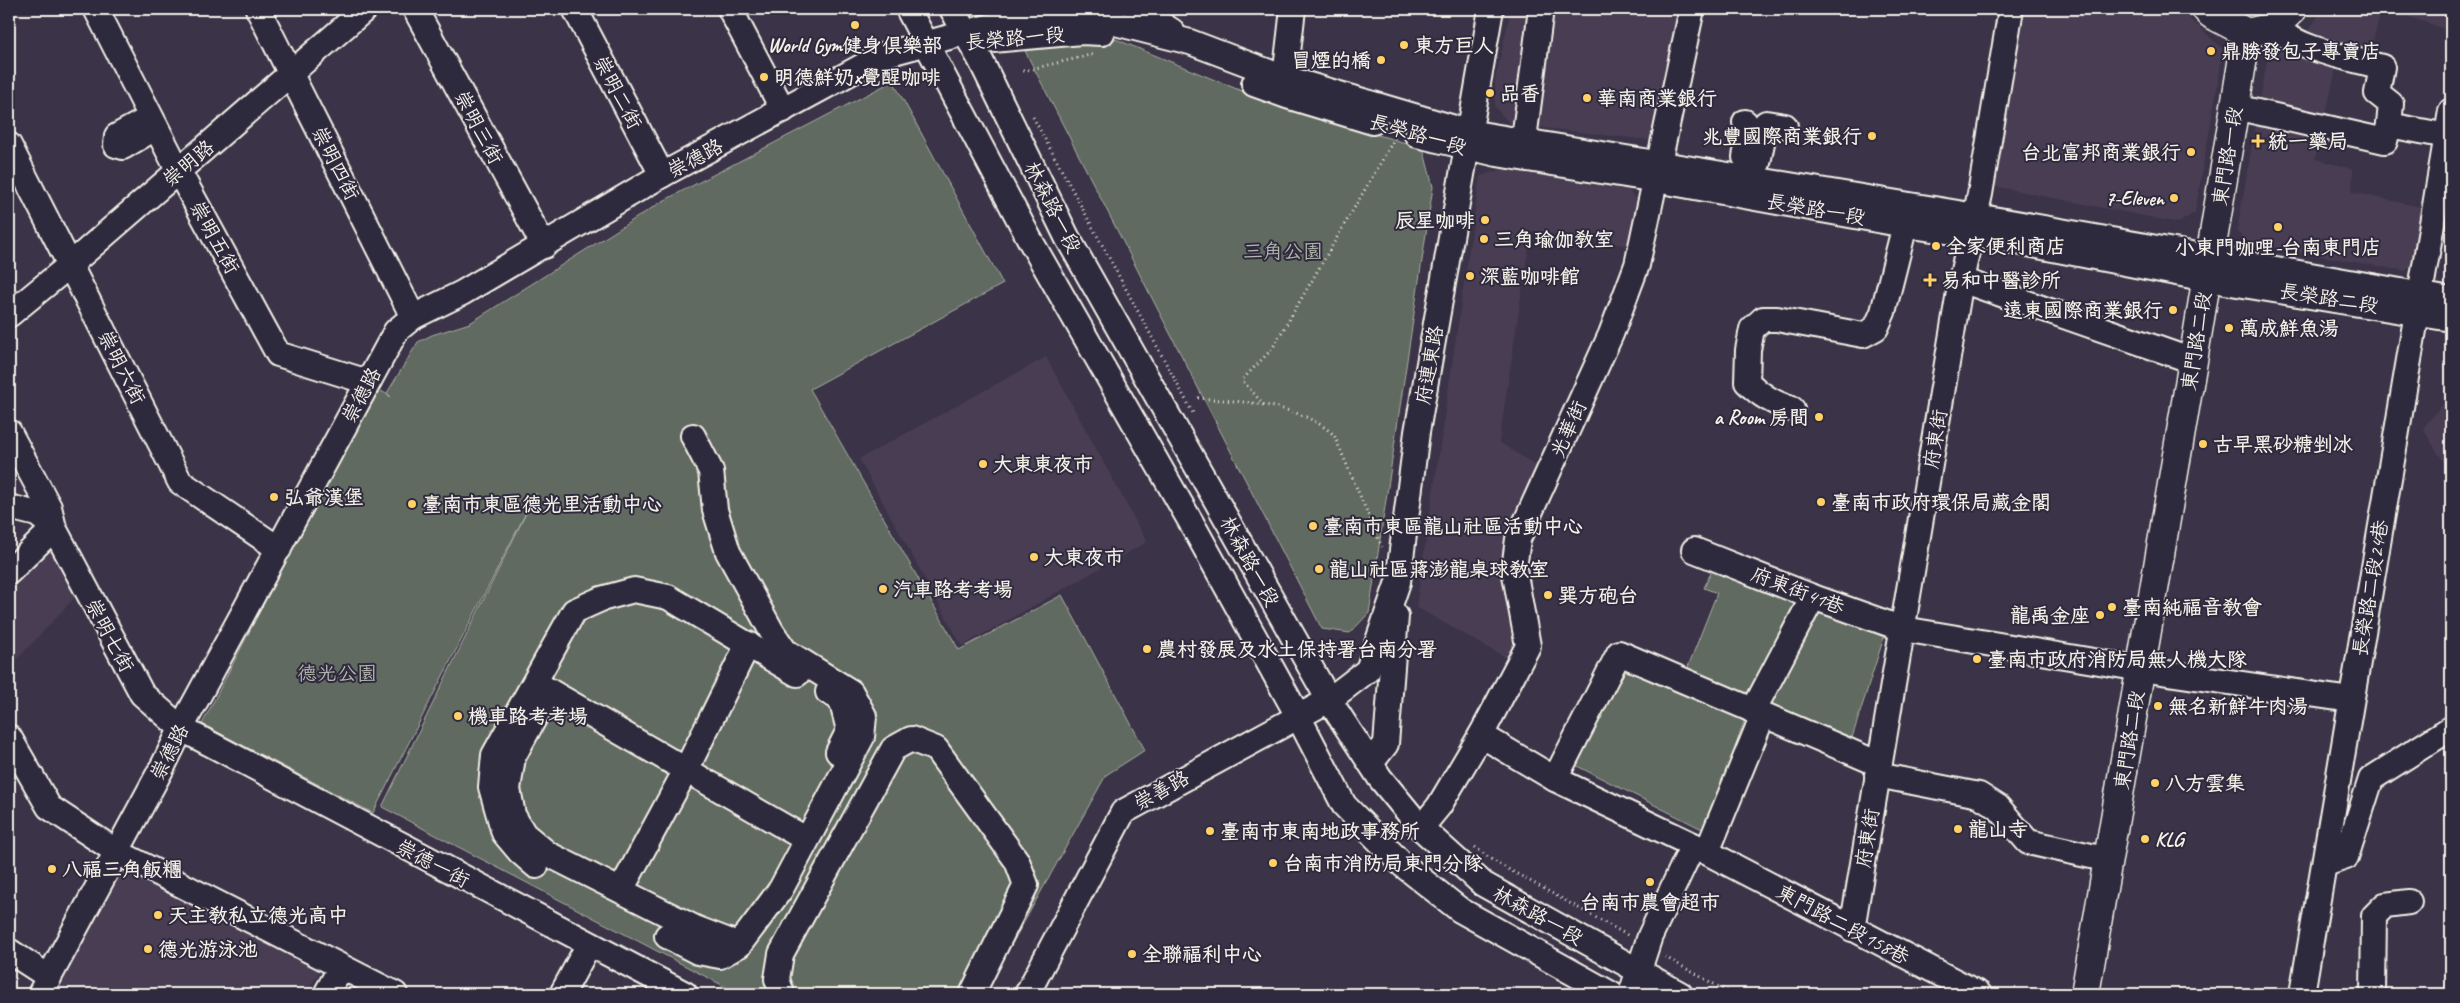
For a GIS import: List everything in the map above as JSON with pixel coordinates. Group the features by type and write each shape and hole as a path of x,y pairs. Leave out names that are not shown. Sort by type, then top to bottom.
{"main road":[{"path":"2206,9 2211,14 2247,32 2284,18"},
{"name":"東門路一段","path":"2208,268 2247,32"},
{"name":"東門路二段","path":"2085,994 2208,268"}],"street":[{"name":"崇明五街","path":"96,9 178,170 278,354 368,382"},
{"name":"崇明四街","path":"258,9 413,317"},
{"name":"崇明路","path":"9,315 70,265 365,9"},
{"name":"崇明三街","path":"415,9 544,246"},
{"name":"崇明二街","path":"574,9 662,176"},
{"path":"730,9 783,110"},
{"name":"林森路一段","path":"908,9 1030,240 1196,531 1298,716 1344,806 1404,865 1460,910 1611,994"},
{"name":"林森路一段","path":"952,9 968,37 1067,237 1328,700 1371,763 1421,828 1483,884 1680,994"},
{"path":"1139,9 1190,42"},
{"path":"1285,78 1293,9"},
{"name":"府連東路","path":"1328,700 1368,670 1398,582 1417,432 1491,9"},
{"path":"1524,139 1541,9"},
{"name":"光華街","path":"1421,828 1439,806 1528,646 1514,569 1518,539 1611,334 1634,274 1692,9"},
{"name":"府東街","path":"1852,929 1961,280 1974,225 2011,9"},
{"name":"長榮路一段","path":"968,37 1017,20 1048,16 1092,17 1190,42 1285,78 1467,140 1524,139 1658,171 1905,225 1974,225"},
{"path":"2235,108 2385,142 2391,104 2377,93 2382,67 2310,46 2282,33 2284,18"},
{"name":"長榮路一段","path":"927,43 968,37 1082,32 1114,33 1287,96 1467,140 1658,171 1747,178 1974,225 2208,268"},
{"name":"崇德路","path":"45,986 396,331 413,317 462,294 662,176 884,55 927,43"},
{"name":"長榮路二段24巷","path":"2302,994 2417,303 2451,111"},
{"path":"1745,122 1750,130 1744,161 1747,178"},
{"path":"1747,178 1758,164 1766,123 1785,126"},
{"path":"2388,125 2447,136"},
{"name":"崇明六街","path":"9,145 180,482 279,549"},
{"path":"1792,409 1775,404 1757,392 1747,382 1748,350 1752,329 1763,319 1863,335 1876,328 1883,312 1905,225"},
{"name":"長榮路二段","path":"2208,268 2417,303 2451,318"},
{"path":"1961,280 2193,361"},
{"name":"長榮路二段","path":"2417,303 2451,300"},
{"path":"2417,303 2451,335"},
{"name":"崇明七街","path":"9,432 49,508 54,528 142,694 182,729"},
{"path":"666,936 698,952 720,956 739,945 781,889 862,737 864,716 851,692 785,651 772,632 728,552 716,510 712,471 693,436"},
{"name":"崇明七街","path":"9,507 37,514 54,528"},
{"path":"9,572 54,528"},
{"name":"府東街41巷","path":"1694,550 1813,597 1903,629 2351,700"},
{"path":"1371,763 1386,744 1394,668 1398,582"},
{"path":"634,590 668,597 841,699 849,730 739,945 695,928 548,854 524,834 513,815 508,789 514,757 541,686 574,611 601,599 634,590"},
{"path":"1631,994 1647,946 1700,848 1758,713 1813,597"},
{"path":"621,890 686,770 748,644"},
{"path":"1555,779 1619,653 1758,713 1878,770 1979,795 1998,807 2028,842 2109,860"},
{"path":"541,686 797,834"},
{"path":"536,866 520,852 504,833 491,787 494,755 541,686"},
{"name":"崇善路","path":"1027,994 1123,812 1328,700"},
{"path":"2325,864 2346,857 2371,779 2451,728"},
{"name":"崇德一街","path":"182,729 685,994"},
{"name":"東門路二段158巷","path":"1480,734 1555,779 1700,848 1979,994"},
{"path":"9,737 50,807 117,852 395,994"},
{"path":"782,994 777,979 781,954 893,748 911,739 936,749 1017,861 1026,885 972,994"},
{"path":"2374,994 2374,916 2384,906 2409,902"},
{"path":"562,994 589,944"},
{"path":"9,951 45,986"},
{"path":"326,994 341,967"}],"path":[{"path":"1023,71 1100,53"},
{"path":"1031,113 1196,420"},
{"path":"1264,405 1242,380 1272,349 1395,138"},
{"path":"1198,398 1264,405 1302,415 1324,426 1334,435 1385,554"},
{"path":"1473,845 1492,860 1732,994"}],"shaded area":[{"path":"1511,9 1662,9 1686,13 1663,130 1648,140 1510,124 1495,107 1495,80"},
{"path":"2020,9 2183,9 2188,17 2222,48 2220,71 2195,212 2179,223 1989,185"},
{"path":"2322,9 2381,9 2370,54 2341,48 2315,159 2353,169 2352,192 2425,208 2419,256 2405,271 2247,243 2237,231 2268,55 2279,41 2307,34"},
{"path":"2386,9 2451,9 2451,31"},
{"path":"1503,169 1629,190 1638,203 1630,246 1531,231 1499,442 1543,470 1507,561 1520,645 1510,660 1416,607 1480,176"},
{"name":"大東東夜市","path":"1046,357 1147,542 962,646 859,459"},
{"path":"2451,394 2451,475 2423,428"},
{"path":"50,534 76,596 9,668 9,577"},
{"name":"天主教私立德光高中","path":"121,865 324,965 305,994 50,994"}],"green space":[{"name":"三角公園","path":"1066,38 1113,38 1278,106 1423,148 1433,187 1369,613 1350,633 1322,629 1023,47"},
{"name":"德光公園","path":"893,81 1003,284 810,389 959,650 1062,595 1145,750 1106,775 984,994 739,994 382,807 536,493 373,813 202,724 375,387 391,397 387,393 418,342 432,335 470,323 663,201"},
{"path":"1713,568 1884,637 1850,744 1751,702 1706,831 1573,764 1621,664 1680,687 1717,593 1704,588"}],"place":[{"name":"World Gym健身俱樂部","path":"855,25"},
{"name":"東方巨人","path":"1404,45"},
{"name":"鼎勝發包子專賣店","path":"2211,51"},
{"name":"冒煙的橋","path":"1381,60"},
{"name":"明德鮮奶x覺醒咖啡","path":"764,77"},
{"name":"品香","path":"1490,93"},
{"name":"華南商業銀行","path":"1587,98"},
{"name":"兆豐國際商業銀行","path":"1872,136"},
{"name":"統一藥局","path":"2258,141"},
{"name":"台北富邦商業銀行","path":"2191,152"},
{"name":"7-Eleven","path":"2174,198"},
{"name":"辰星咖啡","path":"1485,220"},
{"name":"小東門咖哩-台南東門店","path":"2278,227"},
{"name":"三角瑜伽教室","path":"1484,239"},
{"name":"全家便利商店","path":"1936,246"},
{"name":"深藍咖啡館","path":"1470,276"},
{"name":"易和中醫診所","path":"1930,280"},
{"name":"遠東國際商業銀行","path":"2173,310"},
{"name":"萬成鮮魚湯","path":"2229,328"},
{"name":"a Room 房間","path":"1819,417"},
{"name":"古早黑砂糖剉冰","path":"2203,444"},
{"name":"大東東夜市","path":"983,464"},
{"name":"弘爺漢堡","path":"274,497"},
{"name":"臺南市政府環保局藏金閣","path":"1821,502"},
{"name":"臺南市東區德光里活動中心","path":"412,504"},
{"name":"臺南市東區龍山社區活動中心","path":"1313,526"},
{"name":"大東夜市","path":"1034,557"},
{"name":"龍山社區蔣澎龍桌球教室","path":"1319,569"},
{"name":"汽車路考考場","path":"883,589"},
{"name":"巽方砲台","path":"1548,595"},
{"name":"臺南純福音教會","path":"2112,607"},
{"name":"龍禹金座","path":"2100,615"},
{"name":"農村發展及水土保持署台南分署","path":"1147,649"},
{"name":"臺南市政府消防局無人機大隊","path":"1977,659"},
{"name":"無名新鮮牛肉湯","path":"2158,706"},
{"name":"機車路考考場","path":"458,716"},
{"name":"八方雲集","path":"2155,783"},
{"name":"龍山寺","path":"1958,829"},
{"name":"臺南市東南地政事務所","path":"1210,831"},
{"name":"KLG","path":"2145,839"},
{"name":"台南市消防局東門分隊","path":"1273,863"},
{"name":"八福三角飯糰","path":"52,869"},
{"name":"台南市農會超市","path":"1650,882"},
{"name":"天主教私立德光高中","path":"158,915"},
{"name":"德光游泳池","path":"148,949"},
{"name":"全聯福利中心","path":"1132,954"}]}
